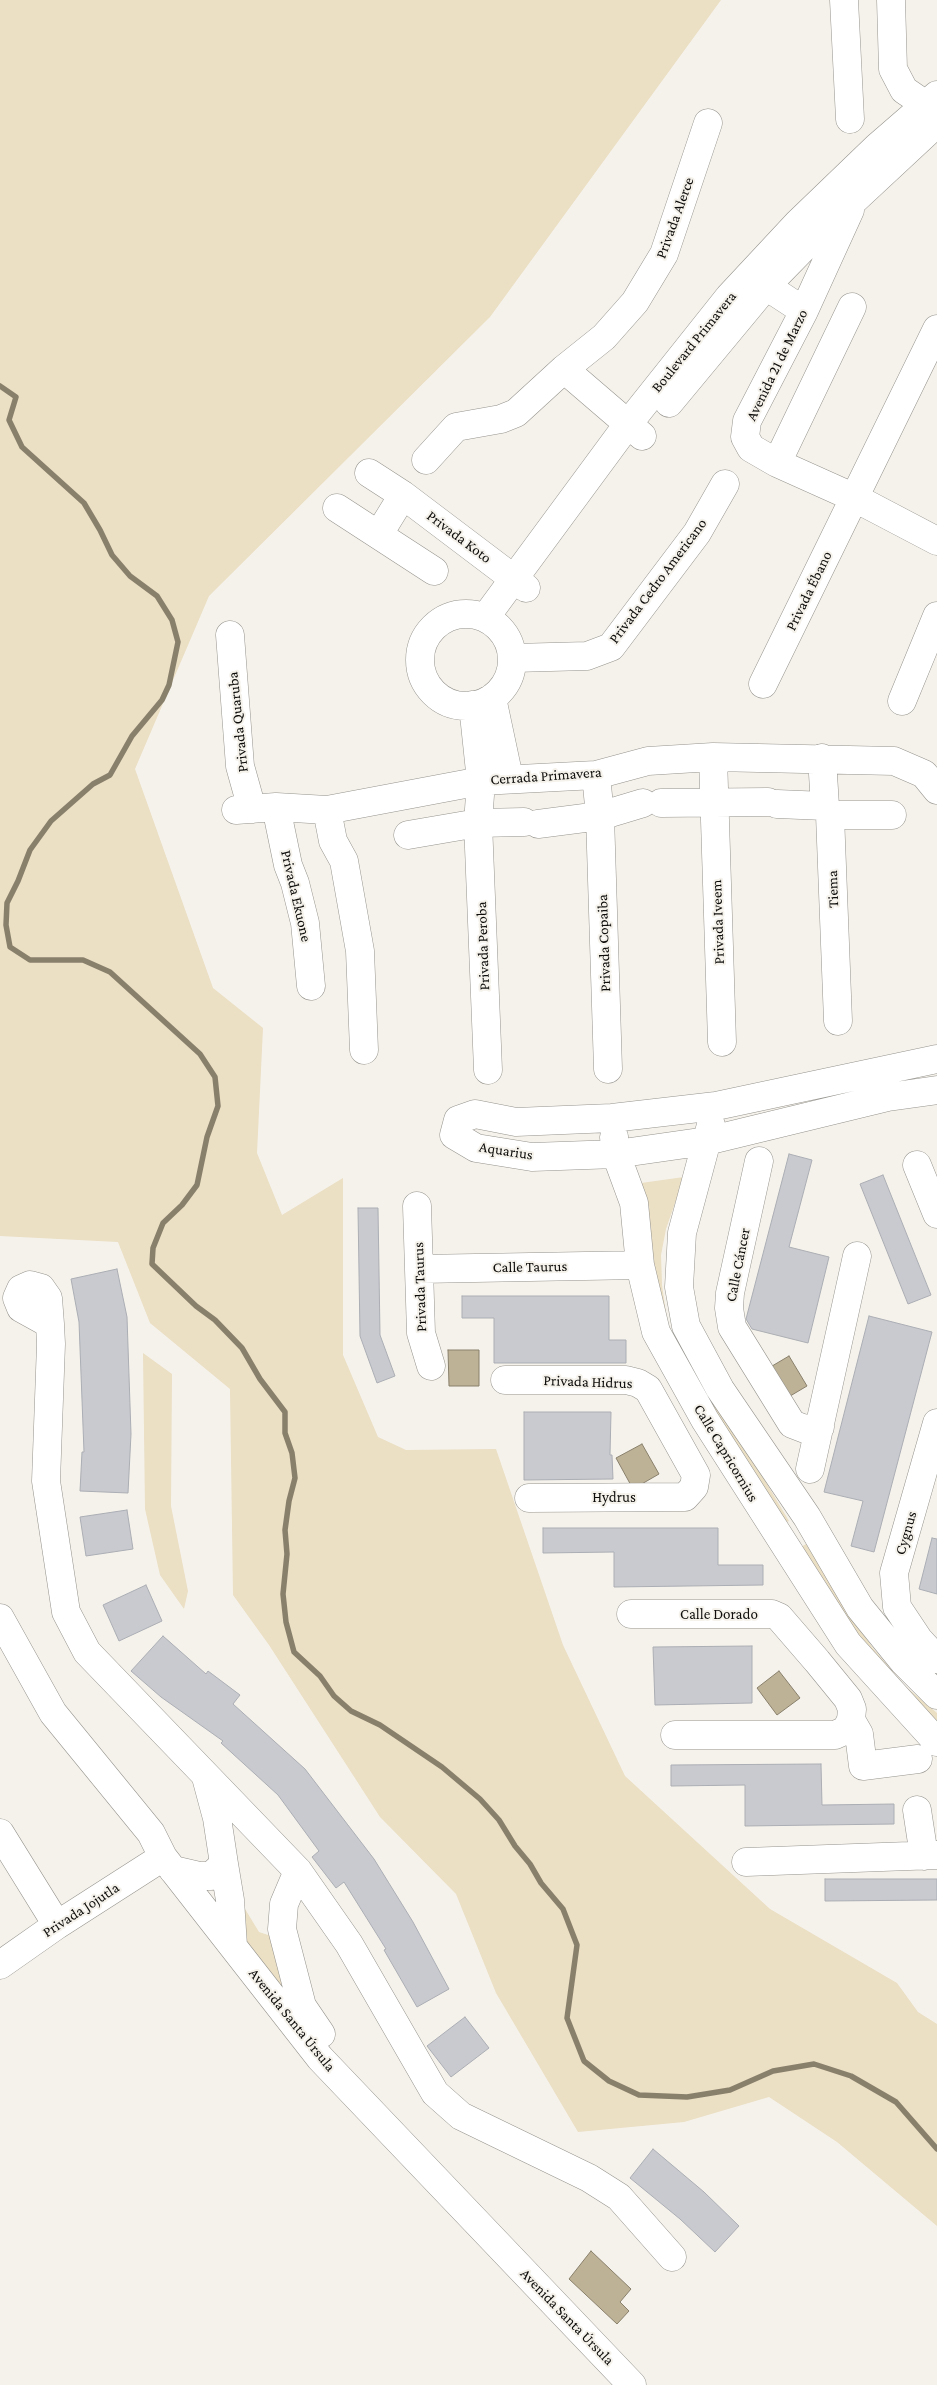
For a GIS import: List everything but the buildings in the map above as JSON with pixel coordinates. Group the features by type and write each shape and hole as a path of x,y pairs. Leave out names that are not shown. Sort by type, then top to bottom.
{"street":[{"path":"844,0 850,119"},
{"path":"891,0 893,69 904,90 933,108"},
{"name":"Boulevard Primavera","path":"635,430 766,286 849,190 933,108"},
{"name":"Privada Alerce","path":"426,460 456,427 501,419 516,413 564,369 604,337 635,302 664,254 708,123"},
{"name":"Boulevard Primavera","path":"491,622 635,430 730,297 798,223 849,190"},
{"name":"Avenida 21 de Marzo","path":"849,190 804,311 747,421 746,437 751,448 777,463 855,498 937,541"},
{"path":"766,286 804,311"},
{"path":"777,463 852,307"},
{"path":"855,498 937,329"},
{"path":"564,369 635,430"},
{"name":"Privada Koto","path":"369,473 404,495 520,584"},
{"name":"Privada Cedro Americano","path":"514,658 587,656 611,647 697,533 725,484"},
{"path":"379,534 404,495"},
{"name":"Privada Ébano","path":"763,684 855,498"},
{"path":"337,508 434,571"},
{"path":"457,614 474,614 491,622 505,634 514,658 512,672 502,690 482,702 466,707 446,703 430,690 421,673 419,653 426,634 445,618 457,614"},
{"path":"902,701 937,616"},
{"name":"Privada Quaruba","path":"230,635 240,766 255,808"},
{"path":"482,702 508,778"},
{"path":"481,781 482,702"},
{"name":"Cerrada Primavera","path":"255,808 327,810 481,781 508,778 596,775 648,762 713,757 894,761 924,774 937,790"},
{"name":"Privada Iveem","path":"713,757 722,1042"},
{"name":"Tiema","path":"822,758 828,811 838,1021"},
{"name":"Privada Copaiba","path":"596,775 600,816 608,1069"},
{"name":"Privada Peroba","path":"481,781 478,823 488,1070"},
{"path":"408,836 478,823 531,823 600,816 652,803 714,801 773,803 828,811 892,815"},
{"name":"Privada Ekuone","path":"255,808 288,865 295,883 304,923 311,986"},
{"path":"327,810 333,841 344,861 360,951 364,1050"},
{"name":"Aquarius","path":"937,1059 716,1106 612,1118 516,1122 475,1114 458,1120 454,1135 476,1148 532,1157 616,1154 707,1141 888,1097 937,1090"},
{"name":"Calle Capricornius","path":"716,1106 682,1233 679,1287 686,1326 720,1389 807,1517 860,1608 903,1662 937,1695"},
{"name":"Calle Capricornius","path":"612,1118 616,1154 634,1203 640,1265 656,1332 705,1420 778,1537 848,1644 927,1750"},
{"name":"Calle Cáncer","path":"759,1161 730,1293 729,1308 732,1327 792,1424 805,1430 820,1427"},
{"path":"917,1165 937,1214"},
{"name":"Privada Taurus","path":"417,1206 421,1333 431,1366"},
{"path":"810,1469 857,1256"},
{"name":"Calle Taurus","path":"420,1269 640,1265"},
{"path":"656,1332 678,1323 686,1326"},
{"path":"50,1324 46,1481 66,1612 87,1652 298,1871 349,1944 435,2093 461,2116 590,2178 618,2197 672,2257"},
{"path":"720,1389 755,1365"},
{"name":"Privada Hidrus","path":"505,1380 626,1380 638,1383 648,1389 696,1475 694,1487"},
{"path":"673,1434 705,1420"},
{"name":"Cygnus","path":"903,1662 928,1649 897,1607 894,1573 937,1423"},
{"name":"Hydrus","path":"529,1498 685,1497 694,1487"},
{"path":"778,1537 807,1517"},
{"name":"Calle Dorado","path":"631,1614 772,1614 779,1617 848,1699 852,1709 851,1720 859,1734 863,1766 927,1750"},
{"name":"Avenida Santa Úrsula","path":"0,1618 53,1713 151,1833 168,1864 320,2058 632,2385"},
{"path":"817,1661 848,1644"},
{"path":"675,1735 835,1736 846,1730 851,1720"},
{"path":"205,1774 217,1818 230,1900 233,1946"},
{"path":"746,1862 930,1856 917,1810"},
{"path":"0,1833 57,1925"},
{"path":"168,1864 200,1876 211,1876 224,1864"},
{"name":"Privada Jojutla","path":"0,1965 57,1925 168,1864"},
{"path":"298,1871 284,1904 282,1929 285,1942 302,2006 338,2058 358,2098"}],"shaded area":[{"path":"0,0 721,0 490,317 209,596 135,769 213,988 263,1028 257,1153 282,1215 343,1178 343,1355 378,1437 406,1450 496,1449 563,1645 625,1776 770,1909 897,1983 918,2012 937,2024 937,2226 837,2142 769,2097 684,2122 578,2132 496,1993 456,1894 380,1817 269,1645 233,1595 230,1389 150,1323 118,1242 0,1236"},
{"path":"684,1177 666,1229 661,1255 662,1285 667,1320 634,1184"},
{"path":"688,1342 697,1367 789,1521 777,1527 678,1345"},
{"path":"448,1350 479,1350 479,1386 449,1386"},
{"path":"143,1353 172,1374 171,1506 188,1591 184,1609 160,1575 145,1509"},
{"path":"789,1356 807,1386 780,1402 762,1372"},
{"path":"642,1444 659,1474 633,1489 616,1458"},
{"path":"806,1544 872,1647 905,1686 937,1713 937,1728 881,1674 796,1550"},
{"path":"779,1671 800,1698 777,1715 757,1688"},
{"path":"242,1904 259,1932 268,1935 274,1933 298,2016 243,1950"},
{"path":"591,2251 631,2289 620,2302 629,2311 617,2324 569,2279"}],"waterway":[{"path":"0,386 16,397 9,420 22,447 84,503 112,555 130,576 157,596 172,620 178,642 169,685 162,700 132,736 110,775 93,784 51,821 30,850 7,903 6,925 10,947 30,960 83,960 110,972 200,1054 215,1077 218,1106 207,1137 197,1185 182,1205 163,1223 153,1248 152,1264 196,1306 215,1320 242,1348 260,1379 285,1412 285,1433 292,1453 295,1478 289,1501 285,1530 287,1554 283,1594 286,1622 294,1652 320,1676 334,1696 351,1711 380,1725 442,1767 480,1799 499,1820 541,1883 563,1909 577,1945 567,2018 584,2061 609,2081 639,2095 687,2097 730,2090 773,2071 814,2064 851,2076 896,2102 937,2149"}]}
